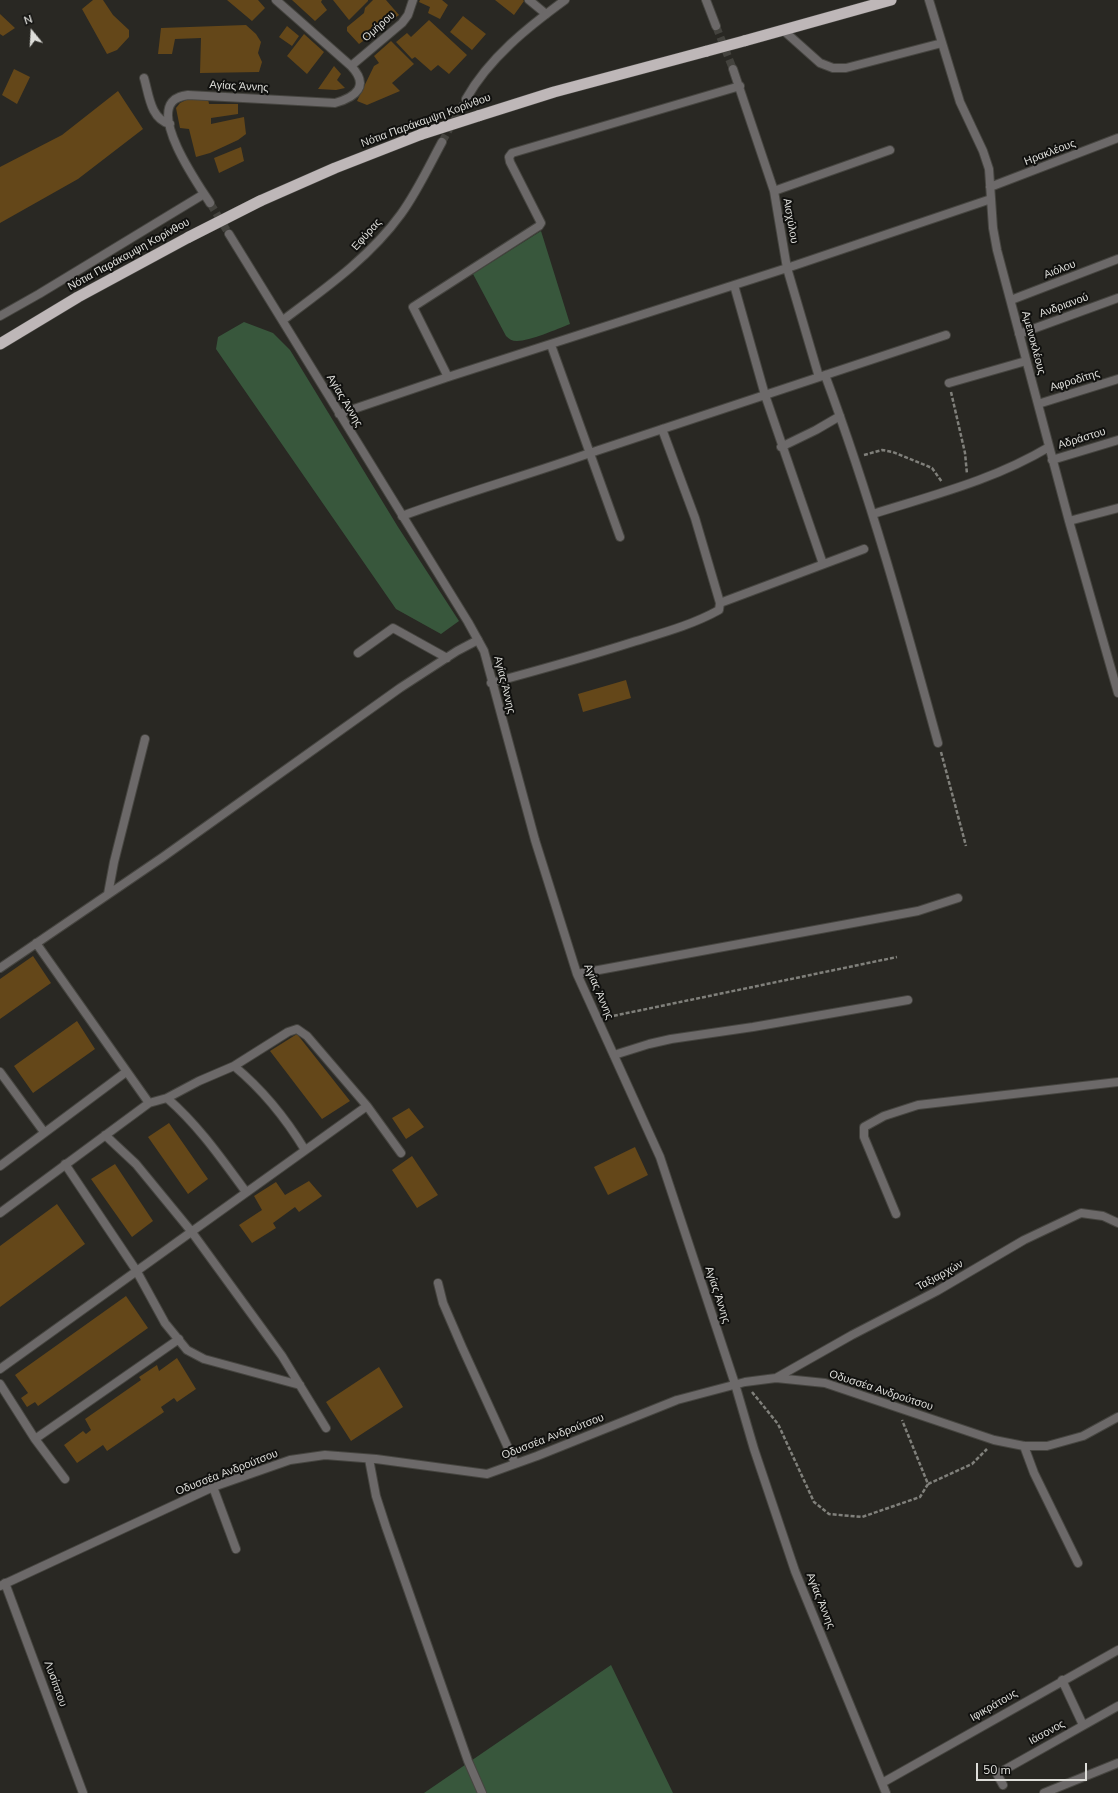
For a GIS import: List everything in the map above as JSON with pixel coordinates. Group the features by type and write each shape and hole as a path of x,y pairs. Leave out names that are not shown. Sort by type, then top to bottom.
{"highway":[{"name":"Νότια Παράκαμψη Κορίνθου","path":"0,344 78,297 189,237 260,201 335,168 422,134 569,88 891,0"}],"street":[{"name":"Αγίας Άννης","path":"210,203 177,148 170,124 168,110 172,102 178,97 188,95 335,103 349,99 357,92 360,85 360,78 351,66 276,0"},
{"name":"Ομήρου","path":"351,66 402,23 408,15 413,0"},
{"path":"529,0 546,14"},
{"path":"466,100 474,86 500,54 530,26 565,0"},
{"path":"706,0 716,26"},
{"name":"Αμεινοκλέους","path":"929,0 960,102 983,151 989,169 997,250 1052,460 1118,692"},
{"path":"783,30 820,62 834,68 846,68 942,43"},
{"name":"Αισχύλου","path":"733,69 740,86 774,191 787,268 822,376 840,416 873,514 901,608 938,743"},
{"path":"144,78 152,106 157,116 163,122 170,124"},
{"path":"448,377 413,307 540,226 541,223 510,162 509,157 512,153 740,86"},
{"name":"Ηρακλέους","path":"990,187 1118,138"},
{"name":"Εφύρας","path":"283,320 328,286 364,256 401,214 442,142"},
{"path":"774,191 890,150"},
{"path":"0,316 204,194"},
{"path":"339,414 448,377 787,268 991,199"},
{"name":"Αγίας Άννης","path":"229,234 283,320 484,651 491,683 535,840 577,974 660,1157 795,1571 886,1793"},
{"name":"Αιόλου","path":"1010,300 1118,260"},
{"path":"734,285 781,447 823,564"},
{"name":"Ανδριανού","path":"1019,334 1118,298"},
{"path":"402,516 446,500 545,469 946,335"},
{"path":"551,345 620,537"},
{"path":"949,383 1026,361"},
{"name":"Αφροδίτης","path":"1038,404 1118,379"},
{"path":"781,447 816,430 840,416"},
{"path":"491,683 576,660 706,617 719,610 720,603 695,518 662,429"},
{"name":"Αδράστου","path":"1052,460 1118,440"},
{"path":"873,514 1003,472 1049,447"},
{"path":"1069,521 1118,508"},
{"path":"720,603 864,549"},
{"path":"358,653 393,628 447,658"},
{"path":"0,968 163,857 400,688 478,640"},
{"path":"108,894 114,862 145,739"},
{"path":"577,974 918,911 958,898"},
{"path":"36,943 126,1072 149,1102"},
{"path":"614,1056 649,1044 671,1039 753,1027 908,1000"},
{"path":"0,1213 149,1102 167,1098 199,1081 234,1066 288,1032 297,1029 307,1036 367,1106 401,1153"},
{"path":"234,1066 254,1083 274,1104 305,1150"},
{"path":"0,1072 44,1132"},
{"path":"0,1166 126,1072"},
{"path":"896,1214 864,1137 864,1127 884,1116 918,1105 1118,1082"},
{"path":"167,1098 187,1115 201,1131 246,1192"},
{"path":"0,1369 136,1270 367,1106"},
{"path":"105,1135 136,1164 191,1231 282,1356 326,1428"},
{"path":"65,1164 136,1270 165,1323 187,1350 204,1359 300,1384"},
{"name":"Ταξιαρχών","path":"776,1378 852,1335 937,1291 1024,1240 1081,1213 1103,1216 1118,1223"},
{"path":"438,1283 443,1303 462,1348 515,1463"},
{"path":"35,1439 179,1339"},
{"name":"Οδυσσέα Ανδρούτσου","path":"3,1584 213,1487 290,1460 325,1455 368,1458 487,1474 537,1456 677,1400 745,1382 776,1378 826,1383 994,1440 1024,1446 1047,1446 1083,1436 1118,1417"},
{"path":"0,1384 35,1439 65,1479"},
{"path":"1024,1446 1034,1474 1078,1563"},
{"path":"368,1458 376,1496 388,1534 468,1761 482,1793"},
{"path":"213,1487 236,1549"},
{"name":"Λυσίππου","path":"3,1584 83,1793"},
{"name":"Ιφικράτους","path":"882,1783 1062,1680 1118,1650"},
{"path":"1062,1680 1083,1725"},
{"name":"Ιάσονος","path":"1002,1785 997,1774 1118,1706"},
{"path":"1044,1793 1118,1763"}],"path":[{"path":"949,383 965,453 967,471 963,486"},
{"path":"856,461 868,453 875,451 882,450 893,452 932,468 942,481 945,491"},
{"path":"938,743 966,846"},
{"path":"598,1019 897,957"},
{"path":"745,1382 778,1424 814,1502 829,1514 862,1517 920,1498 928,1484 972,1464 994,1440"},
{"path":"896,1407 928,1484"}],"green space":[{"path":"541,231 570,324 529,339 514,341 506,336 473,274"},
{"path":"244,322 273,333 290,350 398,527 459,621 441,634 396,609 216,349 218,337"},
{"path":"611,1665 673,1793 424,1793"}],"building":[{"path":"93,0 103,0 113,15 129,30 129,37 117,50 107,54 82,9"},
{"path":"227,0 258,0 265,8 252,21"},
{"path":"292,0 322,0 321,2 327,10 315,21"},
{"path":"333,0 368,0 368,1 349,20"},
{"path":"373,0 386,0 399,15 359,44 347,31 347,27 364,13 365,8"},
{"path":"420,0 442,0 448,5 440,19 428,13 430,7 419,2"},
{"path":"495,0 523,0 524,1 514,15"},
{"path":"0,14 15,28 3,36 0,34"},
{"path":"463,16 486,34 472,50 450,32"},
{"path":"429,20 467,55 449,74 438,65 431,71 415,57 412,59 396,42 407,33 411,37"},
{"path":"246,25 256,34 261,42 258,53 262,62 259,72 200,73 201,38 175,39 172,54 158,54 161,28"},
{"path":"287,26 299,36 292,46 279,37"},
{"path":"304,34 324,52 307,74 287,56"},
{"path":"391,41 414,64 392,83 400,91 367,105 357,101 374,66 379,63 374,56"},
{"path":"334,66 341,74 337,80 345,88 336,90 318,89"},
{"path":"14,69 30,77 17,104 2,95"},
{"path":"118,91 143,129 78,179 0,223 0,167 62,135"},
{"path":"190,98 208,99 209,104 238,104 238,114 211,118 211,124 244,117 246,134 238,140 210,153 196,157 189,129 180,128 176,108 180,103"},
{"path":"241,147 244,161 219,173 214,158"},
{"path":"626,680 631,698 583,712 578,694"},
{"path":"33,956 51,983 0,1019 0,979"},
{"path":"77,1021 95,1049 33,1093 14,1066"},
{"path":"297,1034 350,1101 322,1119 270,1051"},
{"path":"409,1108 424,1127 406,1139 392,1118"},
{"path":"169,1123 208,1179 188,1194 148,1137"},
{"path":"635,1147 648,1175 608,1195 594,1167"},
{"path":"412,1156 438,1195 417,1208 392,1170"},
{"path":"115,1164 153,1221 132,1237 91,1179"},
{"path":"309,1181 322,1196 299,1212 295,1207 273,1223 276,1228 252,1243 239,1225 262,1210 254,1196 276,1182 285,1195"},
{"path":"57,1204 85,1244 0,1307 0,1246"},
{"path":"126,1296 148,1328 38,1406 35,1402 27,1407 21,1398 28,1393 15,1375"},
{"path":"177,1358 196,1389 177,1402 174,1398 161,1407 164,1412 107,1451 103,1445 77,1463 64,1445 83,1431 86,1434 91,1430 85,1419 141,1380 139,1377 157,1365 159,1371"},
{"path":"379,1367 403,1407 351,1441 326,1402"}],"tunnel":[{"path":"716,26 733,69"},
{"path":"442,142 466,99"},
{"path":"210,203 229,234"}]}
